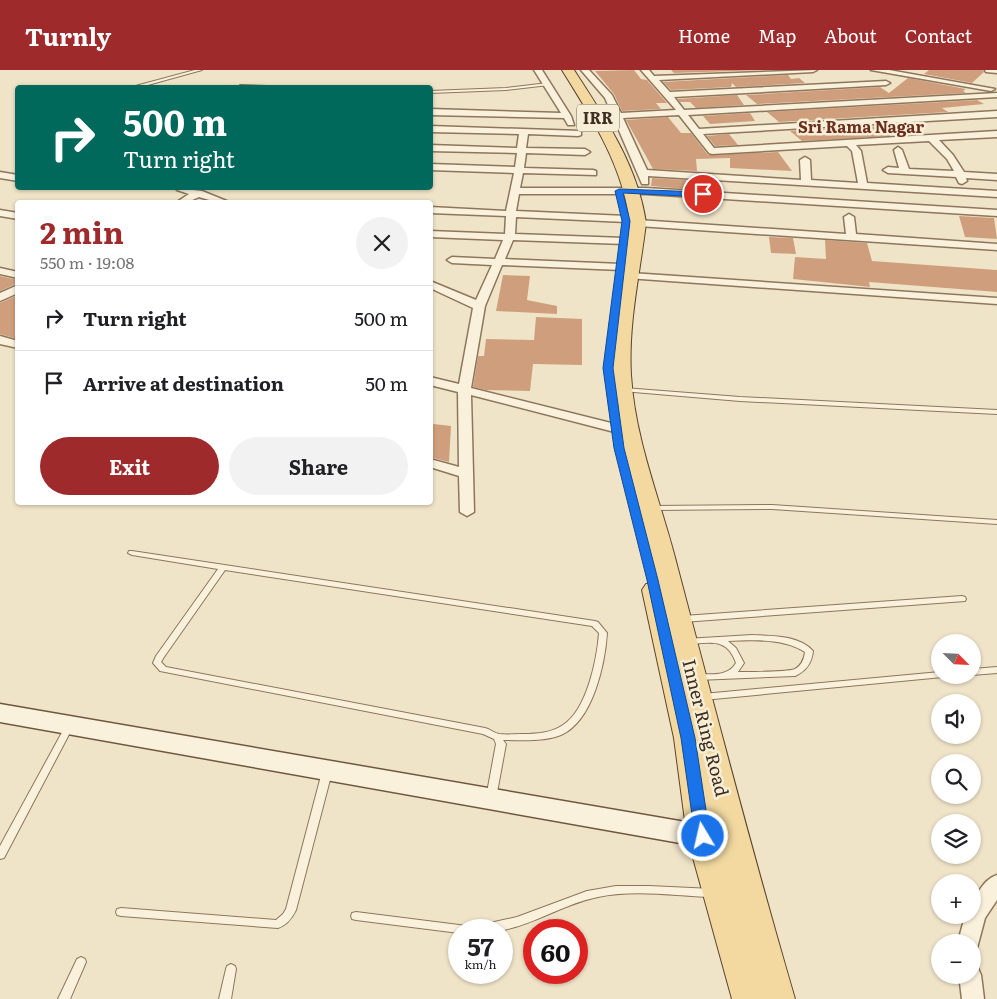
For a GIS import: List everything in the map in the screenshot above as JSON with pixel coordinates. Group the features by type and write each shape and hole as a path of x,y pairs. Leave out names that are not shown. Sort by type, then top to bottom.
{"main road":[{"name":"IRR","path":"556,70 627,187"},
{"name":"IRR","path":"568,70 602,126 627,187"},
{"name":"Inner Ring Road","path":"627,187 629,228 621,351 624,430 619,448 648,559 688,738 703,836 750,999"},
{"name":"Inner Ring Road","path":"626,272 608,368 610,396 624,430 648,508 681,630 736,852 777,999"}],"street":[{"path":"538,70 578,133 589,162"},
{"path":"585,70 609,97 616,116 627,187"},
{"path":"645,70 668,95 680,113 712,151 997,134"},
{"path":"652,78 814,70 836,84 899,139"},
{"path":"875,70 997,90"},
{"path":"989,70 997,71"},
{"path":"668,95 836,84 886,83"},
{"path":"616,116 997,95"},
{"path":"433,112 568,116"},
{"path":"696,132 997,114"},
{"path":"433,130 578,133"},
{"path":"467,512 464,390 480,306 510,236 511,213 520,170 524,132"},
{"path":"931,138 947,153 961,174 964,192"},
{"path":"850,144 856,151 863,186"},
{"path":"433,148 522,150 589,162 627,187 997,213"},
{"path":"898,150 905,171"},
{"path":"805,160 806,184"},
{"path":"433,167 520,170 589,162"},
{"path":"888,170 997,177"},
{"path":"0,175 15,178"},
{"path":"515,191 806,184 997,194"},
{"path":"188,190 218,200"},
{"path":"186,200 199,193"},
{"path":"433,210 511,213 629,228 851,237 997,247"},
{"path":"0,213 15,216"},
{"path":"850,217 851,237"},
{"path":"433,234 510,236 629,228"},
{"path":"452,260 499,261 997,301"},
{"path":"0,271 15,274"},
{"path":"433,285 480,306"},
{"path":"0,298 15,290"},
{"path":"0,340 15,344"},
{"path":"433,382 624,430"},
{"path":"433,464 467,474"},
{"path":"0,713 703,836 736,852"},
{"path":"971,934 975,916 997,883"},
{"path":"972,984 974,999"}],"lane":[{"path":"142,85 200,70"},
{"path":"433,92 498,90 548,84"},
{"path":"622,390 740,399 997,412"},
{"path":"648,508 772,507 997,522"},
{"path":"132,553 223,566 595,624 604,633 602,650 586,706 577,721 560,732 538,737 497,737 471,726 163,670 157,664 160,656 223,566"},
{"path":"681,630 962,599"},
{"path":"681,630 730,645 740,663 736,670 727,676 695,687"},
{"path":"714,640 780,638 802,644 809,651 809,660 804,668 795,672 727,676"},
{"path":"981,671 997,670"},
{"path":"695,687 931,675"},
{"path":"0,855 70,725"},
{"path":"491,799 501,744 497,737"},
{"path":"121,912 278,924 287,917 291,910 328,770"},
{"path":"513,922 589,895 660,891 720,893"},
{"path":"356,916 448,928"},
{"path":"64,999 81,962"},
{"path":"225,999 231,969"}],"building":[{"path":"634,70 641,79 647,80 667,103 656,103 661,109 622,111 614,94 595,71"},
{"path":"671,70 766,70 674,73"},
{"path":"929,70 983,70 984,72 972,83 924,74"},
{"path":"788,75 791,79 799,78 805,83 736,87 732,83 731,87 671,90 663,82"},
{"path":"908,78 966,89 963,91 966,93 757,104 746,95 880,87 889,93"},
{"path":"737,95 744,105 696,108 690,102 680,102 678,99"},
{"path":"977,100 984,104 942,108 948,112 779,122 767,112"},
{"path":"750,113 755,121 710,124 703,116"},
{"path":"668,117 681,133 691,133 708,155 778,152 792,171 730,168 730,158 696,159 697,171 653,169 626,120"},
{"path":"881,126 891,136 802,141 790,131"},
{"path":"729,134 738,145 715,146 707,136"},
{"path":"652,178 686,180 685,189 651,186"},
{"path":"959,216 994,218 997,239 965,237"},
{"path":"769,237 793,238 796,254 771,253"},
{"path":"825,240 867,243 872,261 997,270 997,292 869,282 870,287 793,279 795,257 826,259"},
{"path":"503,275 530,276 527,300 557,306 557,314 496,311"},
{"path":"0,276 15,279 15,284 0,291"},
{"path":"15,296 15,338 0,334 0,303"},
{"path":"536,317 582,319 582,365 533,364 530,391 486,390 473,387 478,356 484,356 486,339 534,340"},
{"path":"433,425 451,426 449,462 433,458"}],"district":[{"name":"Sri Rama Nagar","path":"861,127"}],"route":[{"path":"703,194 619,191 626,221 608,368 610,396 618,428 619,448 636,512 688,738 703,836"}]}
